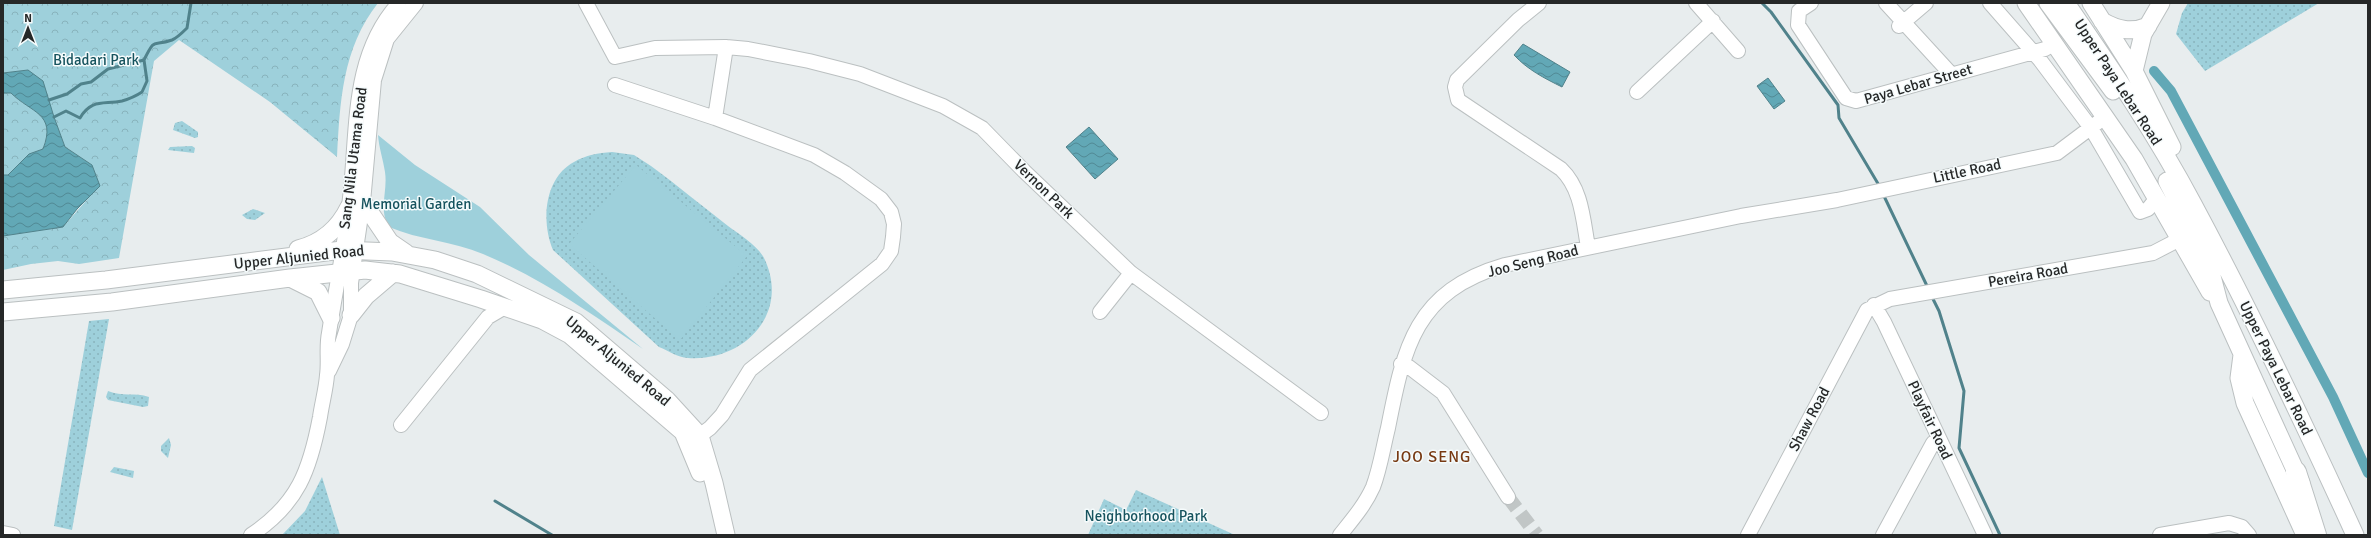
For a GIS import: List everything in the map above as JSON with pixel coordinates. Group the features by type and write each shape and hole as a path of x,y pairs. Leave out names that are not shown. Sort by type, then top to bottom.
{"highway":[{"path":"2296,472 2316,535"}],"main road":[{"name":"Upper Paya Lebar Road","path":"2026,3 2134,159 2207,288 2219,303"},
{"name":"Upper Paya Lebar Road","path":"2048,3 2130,115 2208,261 2219,303 2296,472 2327,535"},
{"name":"Upper Paya Lebar Road","path":"2066,3 2106,61 2193,203 2257,328 2355,535"},
{"name":"Upper Paya Lebar Road","path":"2091,3 2134,71 2184,172 2192,191 2193,203"},
{"path":"2134,71 2139,45 2161,3"},
{"path":"2102,21 2123,30 2140,30 2148,26"},
{"path":"272,259 290,250 309,246 326,237 342,222 356,204 390,242 408,254"},
{"name":"Upper Aljunied Road","path":"3,290 98,281 349,250 408,254 435,260 477,274 576,322 667,400 694,440 714,483 726,535"},
{"name":"Upper Aljunied Road","path":"3,312 112,302 346,271 393,273 481,299 554,325 570,336 694,440 716,535"},
{"path":"351,315 366,296 393,273"},
{"path":"290,278 318,292 331,318"},
{"path":"2242,354 2239,378 2246,402 2305,535"}],"street":[{"name":"Sang Nila Utama Road","path":"356,204 356,116 364,65 372,43 383,23 399,3"},
{"name":"Sang Nila Utama Road","path":"349,250 374,80 387,38 416,3"},
{"name":"Vernon Park","path":"586,3 615,57 655,48 726,47 809,61 860,74 942,106 982,128 1024,171 1131,273 1321,413"},
{"path":"1539,3 1518,20 1457,80 1455,93 1458,100 1561,169 1570,178 1578,194 1588,247"},
{"path":"1696,3 1738,51"},
{"name":"Paya Lebar Street","path":"1811,3 1799,11 1798,25 1846,98 1850,101 1856,102 2044,49 2055,44"},
{"path":"1886,3 1901,24 1951,74"},
{"path":"1901,24 1926,3"},
{"path":"1990,3 2032,52 2091,128 2140,212 2148,209 2156,199"},
{"path":"1636,92 1713,21"},
{"path":"715,118 726,47"},
{"path":"615,85 715,118 814,155 845,173 881,199 891,212 894,224 894,237 891,251 882,264 750,370 722,415 694,440"},
{"name":"Little Road","path":"1818,203 2057,153 2105,117"},
{"name":"Joo Seng Road","path":"1340,535 1354,518 1373,488 1380,464 1401,364 1411,338 1430,310 1452,290 1468,279 1505,265 1588,247 1818,203"},
{"name":"Pereira Road","path":"1874,305 1890,299 2153,253 2180,239"},
{"path":"251,535 267,524 291,498 309,467 327,375 327,342 331,318 346,271 349,250"},
{"path":"327,375 342,344 351,315 346,271"},
{"path":"1100,312 1131,273"},
{"path":"481,299 488,317"},
{"name":"Playfair Road","path":"1874,305 1884,322 1985,535"},
{"name":"Shaw Road","path":"1748,535 1862,318 1867,310 1874,305"},
{"path":"401,425 488,317 505,307"},
{"path":"1401,364 1420,375 1443,393 1508,497"},
{"path":"1883,535 1933,443 1940,441"},
{"path":"2160,535 2229,523 2242,527 2249,535"},
{"path":"3,533 13,535"}],"green space":[{"name":"Bidadari Park","path":"3,3 378,3 366,21 350,57 342,96 337,157 270,102 179,40 154,61 119,258 79,264 58,261 31,264 3,270 3,236 63,227 99,186 92,165 65,147 54,117 28,70 3,73"},
{"path":"2188,3 2319,3 2205,71 2176,34 2182,13"},
{"path":"3,93 11,93 34,110 44,120 47,127 43,149 29,154 8,175 3,175"},
{"path":"182,121 198,132 198,137 195,138 173,130 175,123"},
{"name":"Memorial Garden","path":"378,135 415,165 480,207 529,255 643,349 566,297 525,274 472,250 412,235 389,227 384,214 386,179"},
{"path":"192,146 195,148 194,153 168,150 170,147"},
{"path":"612,152 634,155 651,166 748,240 761,253 771,278 771,297 767,315 757,330 744,343 727,352 708,357 688,358 659,347 553,250 549,239 546,214 551,189 556,179 564,169 574,162 592,155"},
{"path":"636,165 747,256 680,340 569,244"},
{"path":"253,209 265,213 255,220 247,219 242,215"},
{"path":"109,319 72,530 54,526 89,321"},
{"path":"108,391 118,394 149,397 148,406 143,407 108,400 106,397"},
{"path":"169,438 171,445 168,458 161,451 161,446"},
{"path":"114,467 134,471 133,478 110,472"},
{"path":"322,477 340,535 282,535 305,511"},
{"name":"Neighborhood Park","path":"1136,490 1235,535 1088,535 1104,499 1126,510"}],"water":[{"path":"1523,44 1570,72 1562,87 1531,69 1514,55"},
{"path":"28,70 43,81 65,147 92,165 100,186 77,209 63,227 3,236 3,175 8,175 29,154 43,149 46,137 47,128 40,115 11,93 3,93 3,73"},
{"path":"1768,78 1785,101 1774,109 1757,86"},
{"path":"1089,127 1118,159 1095,179 1066,147"}],"waterway":[{"path":"49,100 67,94 81,84 91,82 108,69 144,60 153,45 174,39 187,28 191,3"},
{"path":"1762,3 1771,12 1838,105 1839,118 1880,187"},
{"path":"54,117 66,111 80,118 89,107 122,101 142,92 147,81 144,60"},
{"path":"2154,71 2171,91 2333,397 2368,473"},
{"path":"1883,194 1928,288"},
{"path":"1931,295 1939,311 1964,391 1959,448 2000,535"},
{"path":"495,501 552,535"}],"tunnel":[{"path":"1508,497 1537,535"}],"district":[{"name":"JOO SENG","path":"1432,457"}]}
